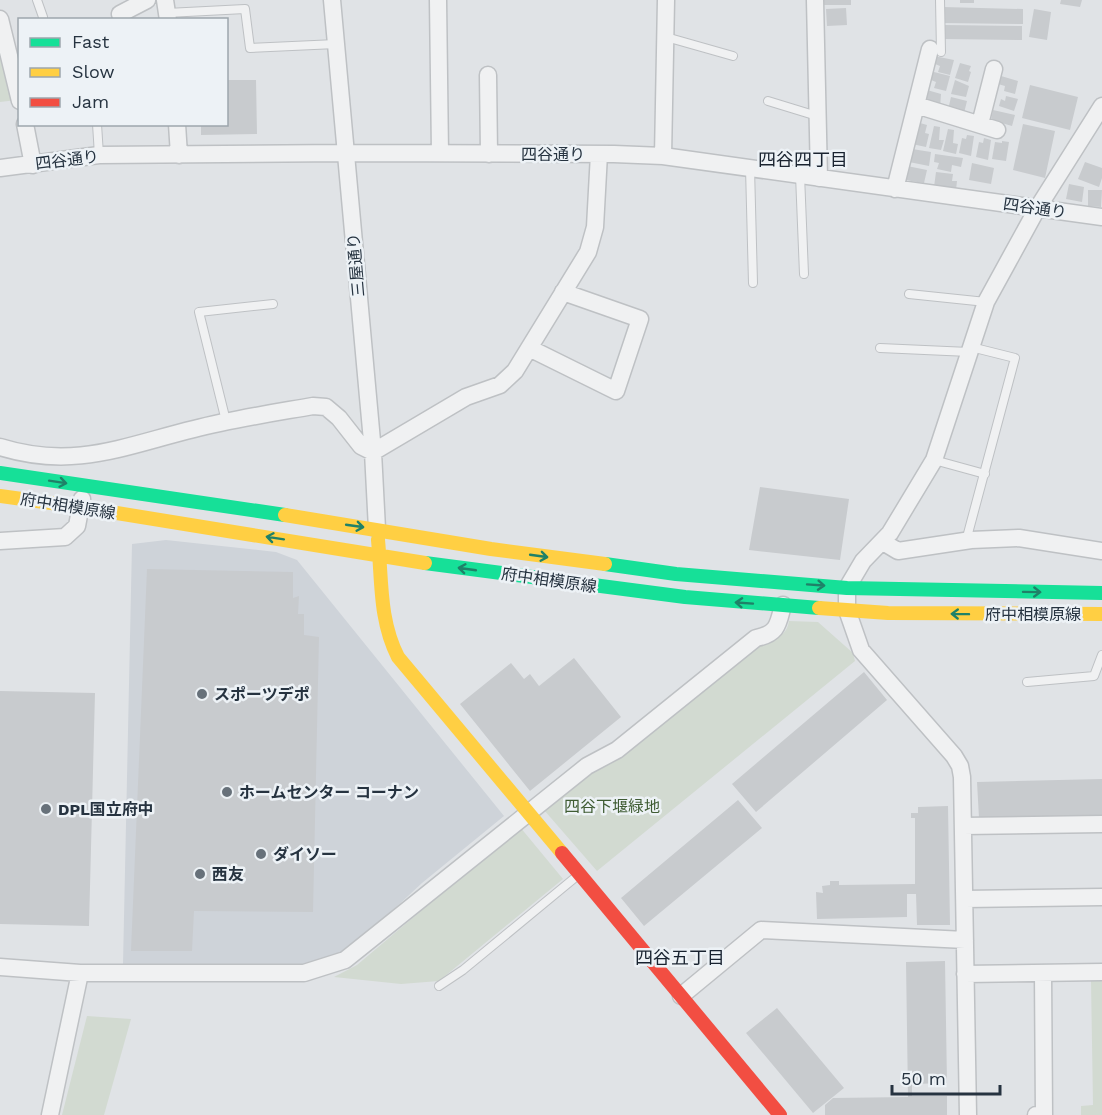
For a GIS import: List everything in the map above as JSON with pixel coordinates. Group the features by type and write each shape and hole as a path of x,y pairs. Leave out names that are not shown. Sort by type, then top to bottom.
{"main road":[{"name":"府中相模原線","path":"0,473 491,549 664,572 847,588 1102,593"},
{"name":"府中相模原線","path":"0,496 380,556 626,590 888,613 1102,614"},
{"path":"377,530 384,618 392,646 418,682 780,1115"}],"street":[{"path":"121,18 120,14 147,0"},
{"name":"三屋通り","path":"332,0 373,452 377,530"},
{"path":"438,0 440,153"},
{"path":"663,156 666,0"},
{"path":"815,0 819,178"},
{"path":"2,29 16,63 18,82"},
{"path":"895,189 916,105 935,51"},
{"path":"980,124 994,69"},
{"path":"488,75 489,154"},
{"path":"916,105 997,130"},
{"path":"968,1115 965,899 960,766 936,734 861,650 847,610 847,588 863,561 890,533 934,460 986,302 1037,209 1102,106"},
{"path":"25,126 33,165"},
{"path":"177,126 179,155"},
{"name":"四谷通り","path":"0,168 99,155 440,153 663,156 1102,217"},
{"path":"0,447 43,455 80,457 120,450 159,437 226,421 312,406 326,407 339,418 361,446 373,452 466,397 500,385 515,371 588,252 595,227 599,154"},
{"path":"529,348 616,391 640,319 563,292"},
{"path":"0,541 65,537 77,525 85,486"},
{"path":"883,542 898,551 966,541 1019,538 1102,551"},
{"path":"0,967 80,974 304,973 345,960 587,766 617,750 756,638 766,636 777,628 783,605"},
{"path":"963,826 1102,824"},
{"path":"965,899 1102,897"},
{"path":"681,996 761,930 965,940"},
{"path":"965,974 1102,972"},
{"path":"1036,1115 1044,1115 1043,973"},
{"path":"50,1115 80,974"}],"lane":[{"path":"37,0 43,17"},
{"path":"935,51 940,0"},
{"path":"167,11 245,9 250,48 336,44"},
{"path":"666,37 733,56"},
{"path":"768,101 817,116"},
{"path":"97,126 99,155"},
{"path":"750,168 753,283"},
{"path":"800,176 804,274"},
{"path":"909,294 986,302"},
{"path":"226,421 199,312 273,304"},
{"path":"880,348 970,349 1015,358 966,541"},
{"path":"934,460 985,474"},
{"path":"1027,682 1094,676 1102,655"},
{"path":"439,986 463,970 579,873"}],"shaded area":[{"path":"166,540 276,552 297,560 504,816 422,883 348,952 310,964 123,964 132,544"}],"green space":[{"path":"0,37 17,100 0,102"},
{"name":"四谷下堰緑地","path":"789,621 818,622 853,653 855,661 597,871 544,810 592,769 624,756 761,643 783,634"},
{"name":"四谷下堰緑地","path":"520,827 563,879 439,981 401,984 334,977 357,965"},
{"path":"1091,980 1102,980 1102,1115 1081,1115 1081,1106 1093,1105"},
{"path":"87,1016 131,1019 104,1115 62,1115"}],"building":[{"path":"821,0 851,0 851,5 821,5"},
{"path":"960,0 974,0 974,3 960,3"},
{"path":"1061,0 1082,0 1080,7 1060,4"},
{"path":"943,7 1023,9 1023,24 942,23"},
{"path":"846,8 847,25 827,26 826,9"},
{"path":"1034,9 1051,12 1047,40 1029,37"},
{"path":"944,25 1022,26 1022,40 944,39"},
{"path":"934,56 954,60 950,75 938,72 940,66 933,61"},
{"path":"960,63 971,66 968,82 955,78"},
{"path":"930,71 950,76 946,91 934,88 936,82 929,77"},
{"path":"1001,76 1018,81 1015,94 1004,91 1005,86 998,84"},
{"path":"228,80 256,80 257,134 201,135 201,126 228,126"},
{"path":"955,80 969,86 966,97 951,94"},
{"path":"1030,85 1078,97 1070,130 1022,118"},
{"path":"927,90 941,94 940,108 924,104"},
{"path":"1006,96 1018,99 1014,111 999,106 1001,99 1005,101"},
{"path":"951,97 967,101 964,113 948,110"},
{"path":"993,110 1015,115 1012,126 991,120"},
{"path":"920,123 927,125 925,133 929,134 926,147 912,144 915,129 919,130"},
{"path":"1023,124 1055,131 1045,178 1013,170"},
{"path":"934,126 940,127 939,140 944,140 941,150 929,148"},
{"path":"948,129 954,130 953,143 958,144 956,154 943,151"},
{"path":"967,135 974,136 971,156 959,153 962,138 966,139"},
{"path":"984,138 991,140 988,160 976,157 979,142 983,143"},
{"path":"1002,141 1009,142 1006,161 992,159 995,142 1002,143"},
{"path":"912,149 931,152 929,166 909,162"},
{"path":"935,154 963,158 961,167 952,165 951,172 937,169 939,163 934,162"},
{"path":"1085,162 1102,168 1099,187 1078,179"},
{"path":"972,163 994,168 991,184 969,180"},
{"path":"907,166 927,170 924,183 905,180"},
{"path":"936,172 953,174 952,181 957,181 956,190 934,187"},
{"path":"1069,184 1084,187 1082,202 1066,199"},
{"path":"1088,190 1102,190 1101,207 1088,206"},
{"path":"760,487 849,499 840,560 749,550"},
{"path":"147,569 293,572 293,598 299,596 298,614 304,614 304,635 319,637 313,912 194,911 192,951 131,951"},
{"path":"574,658 621,717 530,791 460,704 511,663 524,679 530,674 539,686"},
{"path":"864,672 887,700 756,812 732,784"},
{"name":"DPL国立府中","path":"0,691 95,693 89,926 0,924"},
{"path":"1102,779 1102,815 979,818 977,782"},
{"path":"738,800 762,828 644,926 621,898"},
{"path":"948,806 950,925 917,925 916,894 907,894 907,917 817,919 816,892 823,893 822,886 830,885 830,881 839,881 839,885 915,884 915,818 911,818 911,813 918,813 918,807"},
{"path":"945,961 947,1083 912,1084 912,1096 947,1096 947,1115 825,1115 825,1105 833,1098 908,1097 906,962"},
{"path":"777,1008 844,1088 813,1113 746,1033"}],"traffic: fast":[{"path":"0,473 285,515"},
{"path":"425,563 685,597 819,608"},
{"path":"605,564 676,574 847,588 1102,593"}],"traffic: slow":[{"path":"0,496 425,563"},
{"path":"285,515 491,549 605,564"},
{"path":"378,540 384,614 398,657 562,853"},
{"path":"819,608 888,613 1102,614"}],"traffic: jam":[{"path":"562,853 780,1115"}],"place":[{"name":"スポーツデポ","path":"202,694"},
{"name":"ホームセンター コーナン","path":"227,792"},
{"name":"DPL国立府中","path":"46,809"},
{"name":"ダイソー","path":"261,854"},
{"name":"西友","path":"200,874"}],"district":[{"name":"四谷四丁目","path":"803,159"},
{"name":"四谷五丁目","path":"680,957"}]}
